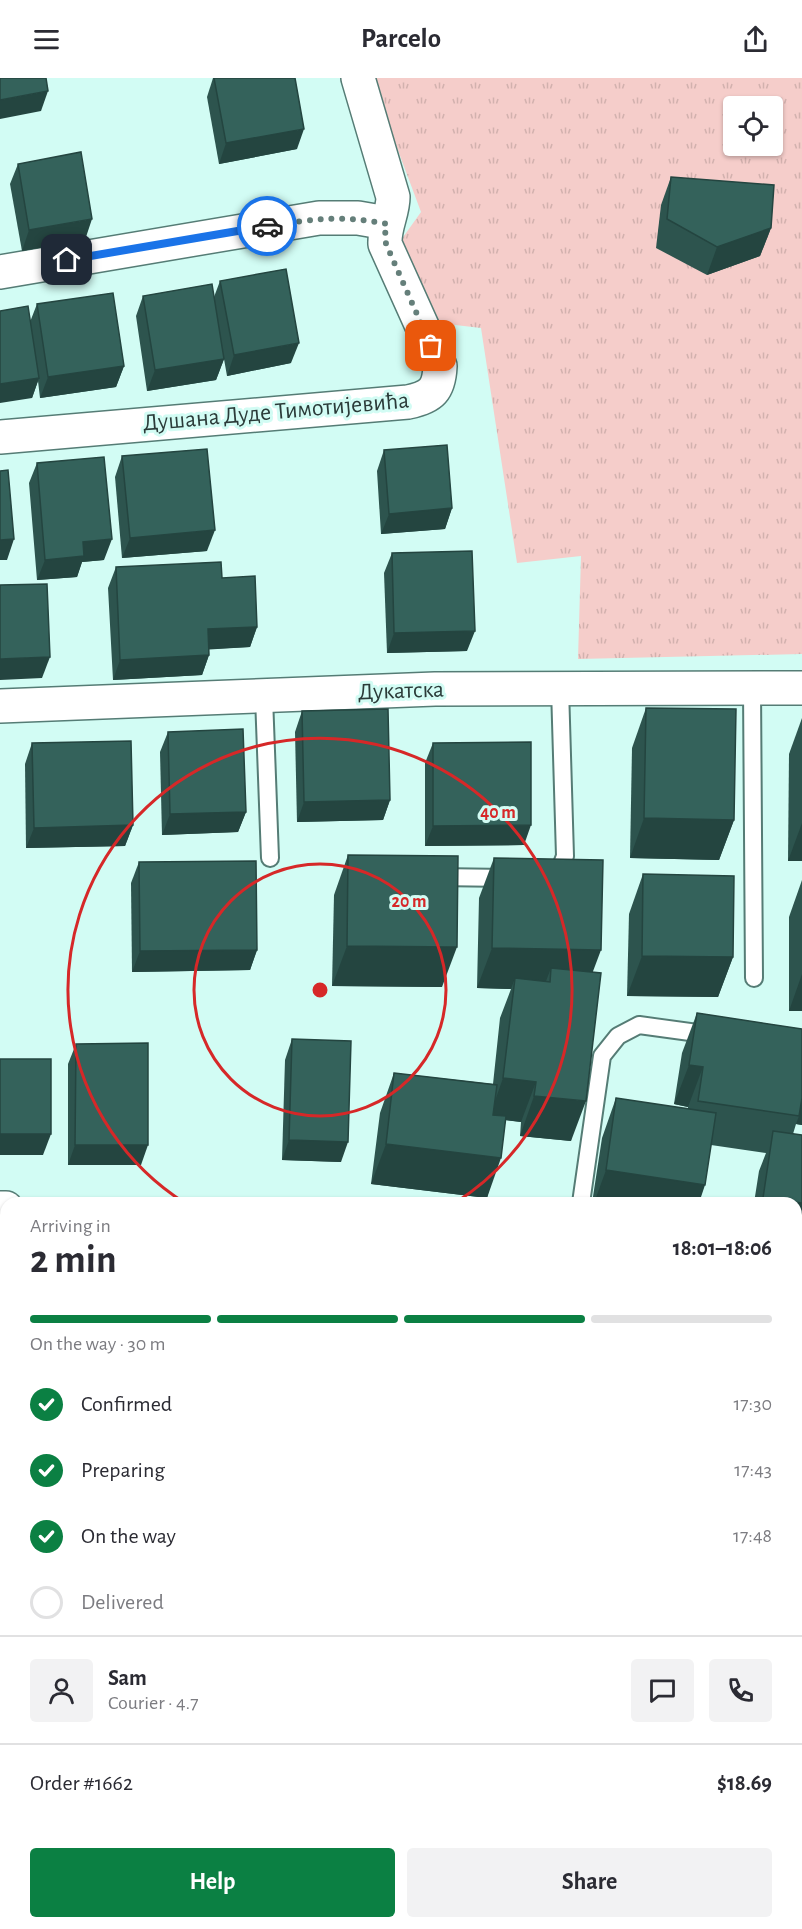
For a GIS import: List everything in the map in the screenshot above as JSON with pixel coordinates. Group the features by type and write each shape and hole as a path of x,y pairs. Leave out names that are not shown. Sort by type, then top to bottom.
{"street":[{"name":"Душана Дуде Тимотијевића","path":"0,437 420,399 434,392 439,379 440,366 386,244 385,234 393,197 358,78"},
{"path":"0,272 319,218 358,218 387,224"},
{"name":"Дукатска","path":"0,706 435,689 802,688"}],"lane":[{"path":"423,877 532,878 551,876 560,869 565,856 560,687"},
{"path":"752,688 753,978"},
{"path":"264,697 270,858"},
{"path":"582,1197 602,1056 618,1036 639,1025 732,1038"}],"green space":[{"path":"371,78 802,78 802,654 578,659 581,556 517,563 481,328 438,323 401,240 421,212"}],"building":[{"path":"0,78 46,78 48,91 0,100"},
{"path":"214,78 295,78 304,129 226,143"},
{"path":"81,152 92,219 29,230 18,164"},
{"path":"671,177 774,185 771,228 717,247 667,219"},
{"path":"286,269 299,343 234,355 220,281"},
{"path":"212,284 224,359 155,370 143,296"},
{"path":"113,293 124,366 48,377 37,304"},
{"path":"28,306 39,378 0,384 0,311"},
{"path":"447,445 452,508 389,514 384,450"},
{"path":"207,449 215,530 130,538 122,456"},
{"path":"104,457 112,539 83,542 84,556 45,560 37,463"},
{"path":"8,470 14,539 0,540 0,471"},
{"path":"472,551 475,631 394,633 392,553"},
{"path":"221,562 222,578 255,576 257,627 208,629 209,655 120,660 116,567"},
{"path":"47,584 50,657 0,659 0,585"},
{"path":"646,708 736,709 734,820 644,818"},
{"path":"388,709 390,800 304,802 302,711"},
{"path":"243,729 246,812 170,814 168,732"},
{"path":"131,741 133,825 34,828 32,743"},
{"path":"531,742 531,825 433,826 433,743"},
{"path":"348,855 458,856 457,947 347,946"},
{"path":"494,858 603,860 601,950 492,948"},
{"path":"256,861 257,950 140,951 139,862"},
{"path":"643,874 734,876 733,957 642,956"},
{"path":"551,968 601,973 586,1101 534,1096 536,1082 503,1078 515,978 550,982"},
{"path":"697,1013 802,1029 802,1098 799,1116 698,1101 703,1067 689,1065"},
{"path":"292,1039 351,1041 348,1142 289,1140"},
{"path":"148,1043 148,1145 75,1145 76,1044"},
{"path":"0,1059 51,1059 51,1134 0,1134"},
{"path":"394,1073 497,1085 493,1115 506,1116 501,1158 386,1144"},
{"path":"616,1098 716,1113 705,1185 606,1170"},
{"path":"773,1131 802,1135 802,1197 763,1197"}],"way so far":[{"path":"267,226 336,217 358,218 387,224 386,244 431,346"}],"route":[{"path":"67,260 267,226"}]}
